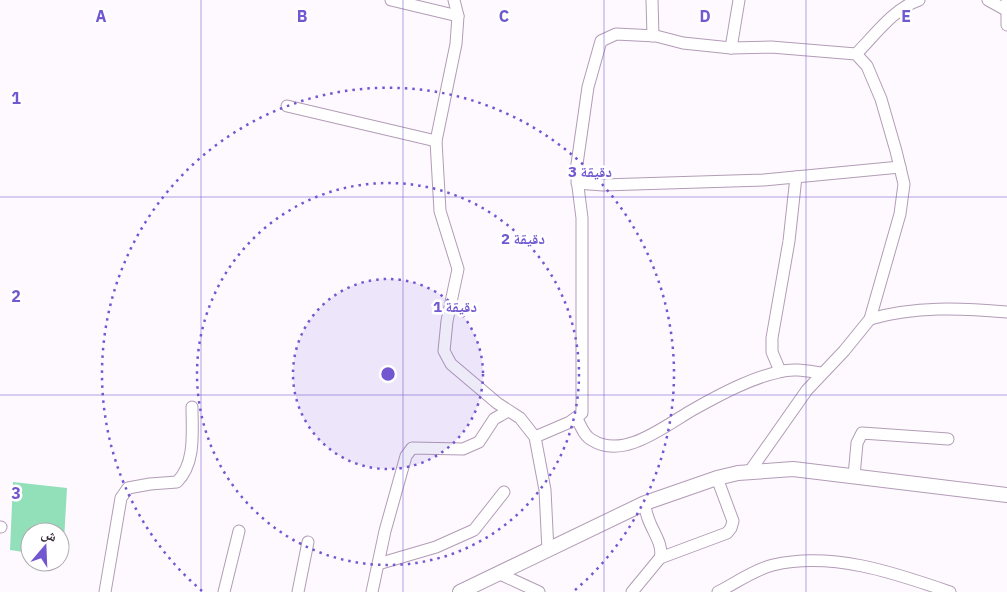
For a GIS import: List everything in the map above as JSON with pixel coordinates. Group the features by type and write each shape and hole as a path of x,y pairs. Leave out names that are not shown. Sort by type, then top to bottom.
{"main road":[{"path":"460,592 548,552 645,503 717,478 750,471 792,469 1007,495"}],"street":[{"path":"391,0 458,16"},
{"path":"454,0 458,16 456,44 436,141 440,211 458,269 447,321 444,351 451,364 508,411 520,418 535,437 546,498 548,552"},
{"path":"652,0 653,36"},
{"path":"731,48 739,0"},
{"path":"856,54 897,12 919,0"},
{"path":"988,0 1006,5 1007,25"},
{"path":"535,437 576,419 582,413 583,407 582,207 576,171 586,95 599,45 605,38 613,34 653,36 683,43 731,48 771,47 856,54 867,66 881,99 900,167 904,184 900,214 870,319 844,351 821,374 788,416 750,471"},
{"path":"287,106 436,141"},
{"path":"578,183 612,185 764,180 900,167"},
{"path":"780,371 772,352 772,338 789,241 796,176"},
{"path":"870,319 899,312 928,309 1007,312"},
{"path":"576,419 585,434 592,440 602,444 618,446 639,441 657,433 706,402 780,371 798,370 821,374"},
{"path":"105,592 121,498 128,488 177,482 184,474 189,464 192,407"},
{"path":"372,592 406,456 412,448 463,449 479,442 494,419 508,411"},
{"path":"854,476 857,443 862,434 948,439"},
{"path":"660,558 727,533 731,528 733,521 717,478"},
{"path":"378,564 426,550 474,530 504,492"},
{"path":"632,592 660,558 662,552 660,544 648,523 645,503"},
{"path":"224,592 238,531"},
{"path":"298,592 308,542"},
{"path":"718,592 755,571 771,566 802,561 833,562 878,569 950,592"},
{"path":"500,574 539,592"}],"green space":[{"path":"13,482 67,488 65,522 20,522 20,552 10,550"}]}
